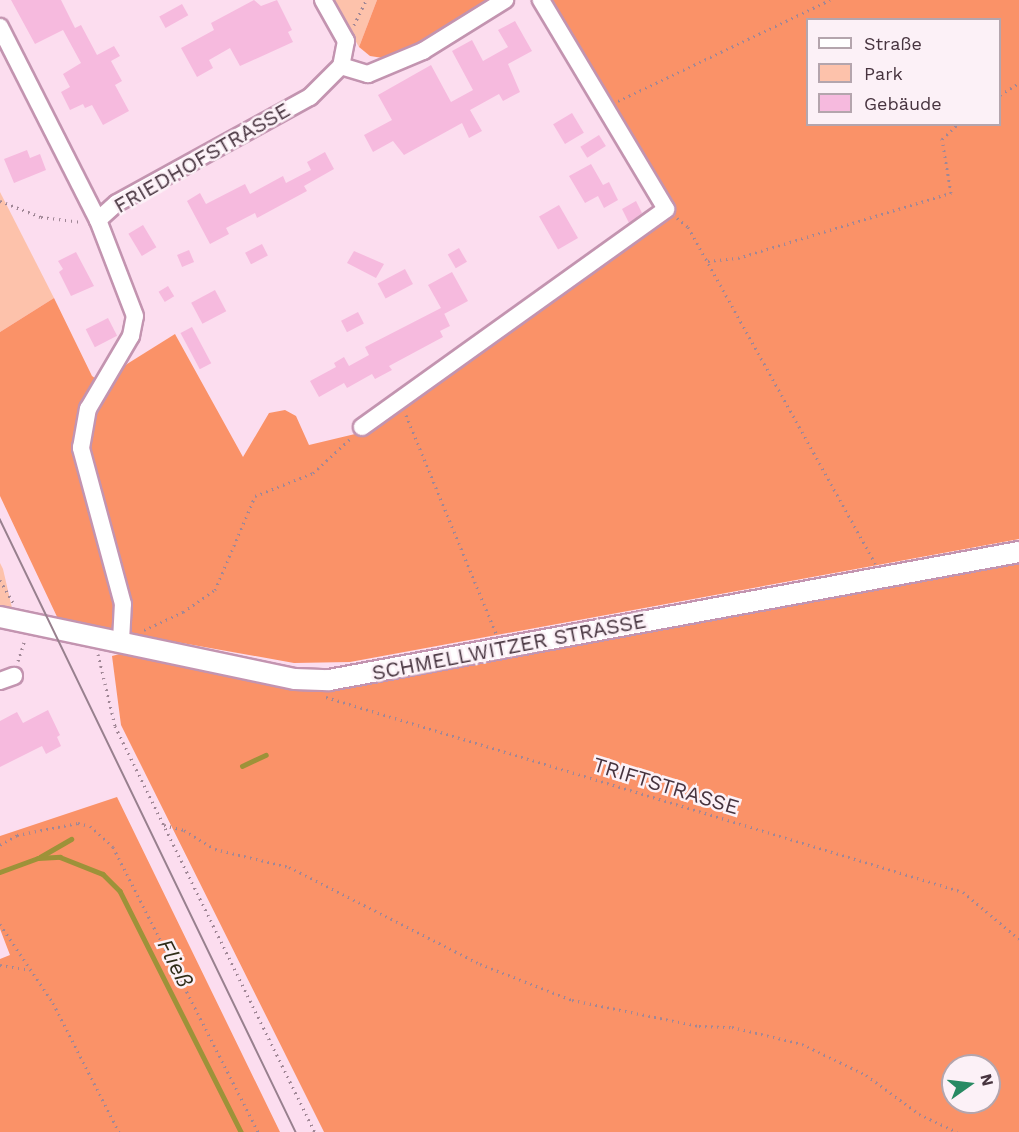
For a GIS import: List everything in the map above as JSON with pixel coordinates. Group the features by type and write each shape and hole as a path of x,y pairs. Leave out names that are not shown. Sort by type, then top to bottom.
{"street":[{"path":"323,0 346,42 341,66 368,74 423,51 505,0"},
{"path":"362,427 401,402 666,209 603,109 541,0"},
{"path":"0,27 98,220"},
{"name":"FRIEDHOFSTRASSE","path":"121,641 123,604 81,448 88,409 131,336 135,316 98,220 117,203 310,97 341,66"},
{"name":"SCHMELLWITZER STRASSE","path":"15,620 295,679 329,680 1019,552"}],"path":[{"path":"346,42 366,0"},
{"path":"603,109 830,0"},
{"path":"1001,94 1019,82"},
{"path":"708,261 738,258 951,193 942,139 956,126"},
{"path":"0,201 41,217 73,222 98,220"},
{"path":"666,209 688,227 708,261 883,578"},
{"path":"401,402 503,649"},
{"path":"121,641 183,612 215,590 255,496 313,473 362,427"},
{"path":"0,580 13,599 15,620 7,679"},
{"path":"95,638 102,682 116,726 315,1132"},
{"name":"TRIFTSTRASSE","path":"323,695 963,892 1019,939"},
{"path":"0,845 17,836 78,823 90,826 113,847 258,1132"},
{"path":"164,825 184,830 215,849 289,867 480,964 573,1000 699,1026 732,1027 802,1044 866,1075 919,1114 957,1132"},
{"path":"0,924 53,1003 119,1132"},
{"path":"0,965 30,970"}],"green space":[{"path":"332,0 377,0 359,47"},
{"path":"0,192 54,298 0,332"},
{"path":"0,563 3,569 12,608 0,606"}],"shaded area":[{"path":"377,0 491,0 416,44 383,58 370,56 359,47"},
{"path":"549,0 1019,0 1019,539 350,662 294,663 59,621 0,496 0,332 54,298 92,376 106,386 127,364 175,334 243,457 269,413 285,410 296,416 309,445 376,429 675,215"},
{"path":"1019,561 1019,1132 324,1132 121,725 112,656 127,652 287,686"},
{"path":"117,797 280,1132 0,1132 0,959 10,955 0,929 0,836"}],"building":[{"path":"11,0 61,0 75,28 81,25 97,55 114,46 120,56 111,61 122,81 115,85 129,111 103,125 92,105 85,108 83,104 70,110 61,92 70,87 63,74 81,63 63,30 35,44"},
{"path":"254,0 261,6 277,0 292,30 288,32 293,42 240,66 230,48 209,60 213,68 197,77 181,48 214,30 211,23"},
{"path":"182,4 188,15 166,28 159,17"},
{"path":"515,21 532,51 508,64 520,92 503,101 499,94 470,110 482,131 469,138 462,123 404,155 393,141 373,152 364,135 392,120 378,95 431,65 451,102 473,90 452,51 472,40 483,61 508,47 498,30"},
{"path":"572,113 584,133 565,144 553,124"},
{"path":"599,135 606,146 587,158 580,147"},
{"path":"27,150 30,158 40,154 46,170 14,183 4,159"},
{"path":"325,152 334,169 304,186 307,191 257,218 255,213 226,228 229,234 210,244 187,201 200,193 206,204 245,184 250,194 283,176 286,183 311,170 307,162"},
{"path":"591,164 603,185 609,182 618,200 604,208 598,196 585,203 569,176"},
{"path":"636,201 642,213 629,223 622,209"},
{"path":"559,205 578,238 558,249 539,216"},
{"path":"143,225 156,247 142,256 128,234"},
{"path":"262,244 268,256 251,264 245,253"},
{"path":"459,248 467,262 456,268 448,254"},
{"path":"189,250 194,262 182,267 177,255"},
{"path":"354,251 384,264 376,278 347,263"},
{"path":"76,252 94,286 71,296 59,272 63,269 58,261"},
{"path":"405,269 413,284 386,299 378,284"},
{"path":"452,272 468,301 444,314 450,326 440,331 443,337 389,366 392,370 375,379 372,374 347,388 344,383 319,397 310,381 336,367 334,363 344,357 349,366 369,355 365,347 441,308 428,285"},
{"path":"168,286 174,296 165,302 159,292"},
{"path":"215,290 226,311 202,324 191,303"},
{"path":"358,312 364,324 347,332 341,321"},
{"path":"108,318 117,336 95,347 86,329"},
{"path":"192,327 211,363 200,369 181,333"},
{"path":"48,710 60,735 57,737 61,746 46,754 42,746 0,767 0,721 17,712 23,723"}],"waterway":[{"name":"Fließ","path":"242,766 266,755"},
{"name":"Fließ","path":"40,857 71,839"},
{"name":"Fließ","path":"0,872 38,858 60,857 103,874 120,891 241,1132"}],"tram line":[{"path":"0,519 296,1132"}]}
